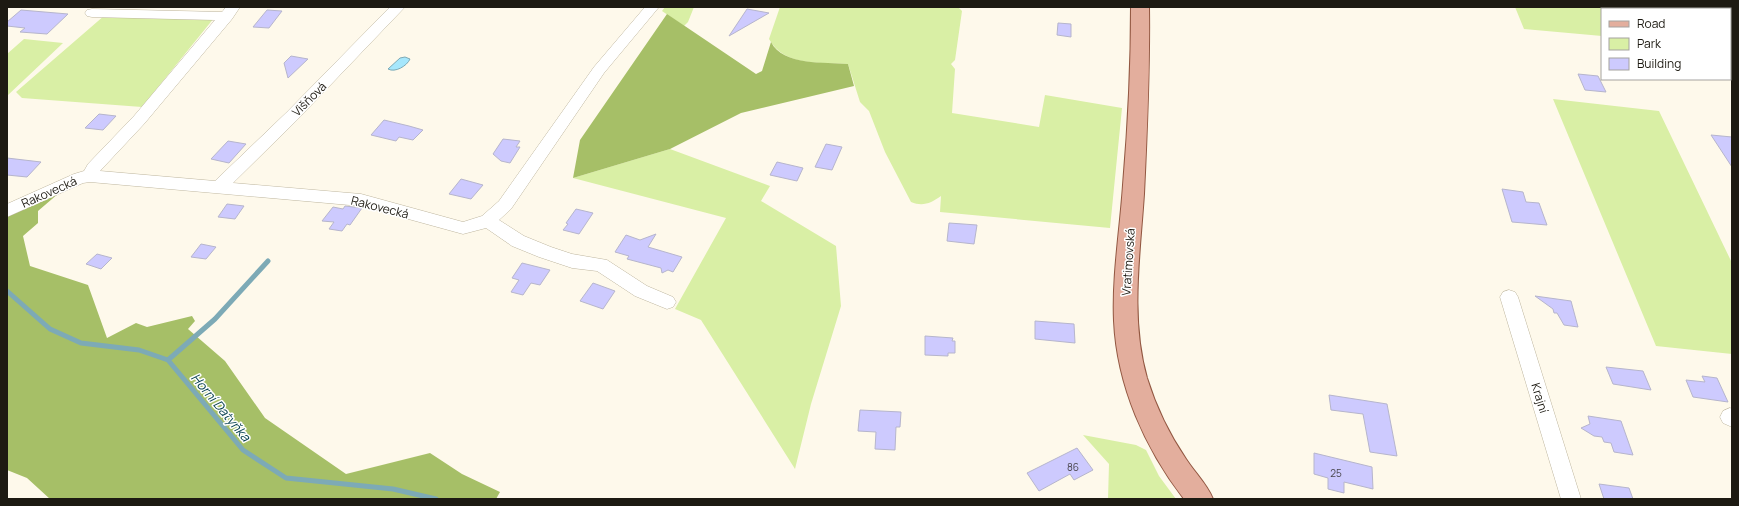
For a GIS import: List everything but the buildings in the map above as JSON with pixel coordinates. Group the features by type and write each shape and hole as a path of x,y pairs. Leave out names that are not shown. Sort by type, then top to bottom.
{"main road":[{"name":"Vratimovská","path":"1140,7 1141,56 1139,109 1126,280 1126,327 1130,356 1136,382 1145,409 1158,437 1181,476 1200,499"}],"street":[{"name":"Višňová","path":"218,188 292,116 398,7"},
{"name":"Rakovecká","path":"7,211 80,178 90,176 361,200 463,228 488,221 505,205 599,70 652,7"},
{"path":"92,14 230,11"},
{"path":"90,176 94,168 139,120 230,11"},
{"path":"488,221 518,241 545,252 572,261 601,265 641,291 667,302"},
{"name":"Krajní","path":"1509,297 1571,499"}],"green space":[{"path":"665,7 694,7 688,22 684,26 662,11"},
{"path":"780,7 958,7 962,11 955,60 951,64 955,69 952,113 1039,127 1045,95 1122,108 1110,228 940,212 941,196 927,204 911,202 885,152 869,111 860,102 848,64 815,63 793,59 776,48 769,39"},
{"path":"1515,7 1732,7 1732,48 1731,8 1601,8 1601,36 1524,29"},
{"path":"667,14 756,74 762,71 771,42 777,50 795,59 848,64 854,86 741,113 670,149 573,178 580,140"},
{"path":"105,15 214,18 142,107 22,98 16,92"},
{"path":"24,39 63,43 7,96 7,54"},
{"path":"1553,99 1659,111 1732,263 1732,354 1656,346"},
{"path":"670,149 770,186 761,201 836,246 841,306 811,404 795,469 701,320 675,309 726,218 573,178"},
{"path":"59,193 38,211 38,223 23,236 30,266 88,285 107,338 136,323 147,327 192,316 195,321 188,329 225,361 265,418 346,474 430,453 462,474 500,492 496,499 50,499 27,478 7,470 7,215"},
{"path":"1083,435 1136,445 1146,450 1159,476 1176,499 1108,499 1109,464"}],"water":[{"path":"405,57 410,59 404,66 394,70 388,69 400,58"}],"waterway":[{"path":"168,360 215,319 268,261"},
{"name":"Horní Datyňka","path":"7,291 50,329 81,343 139,350 168,360"},
{"name":"Horní Datyňka","path":"168,360 243,450 286,478 393,489 436,499"}]}
